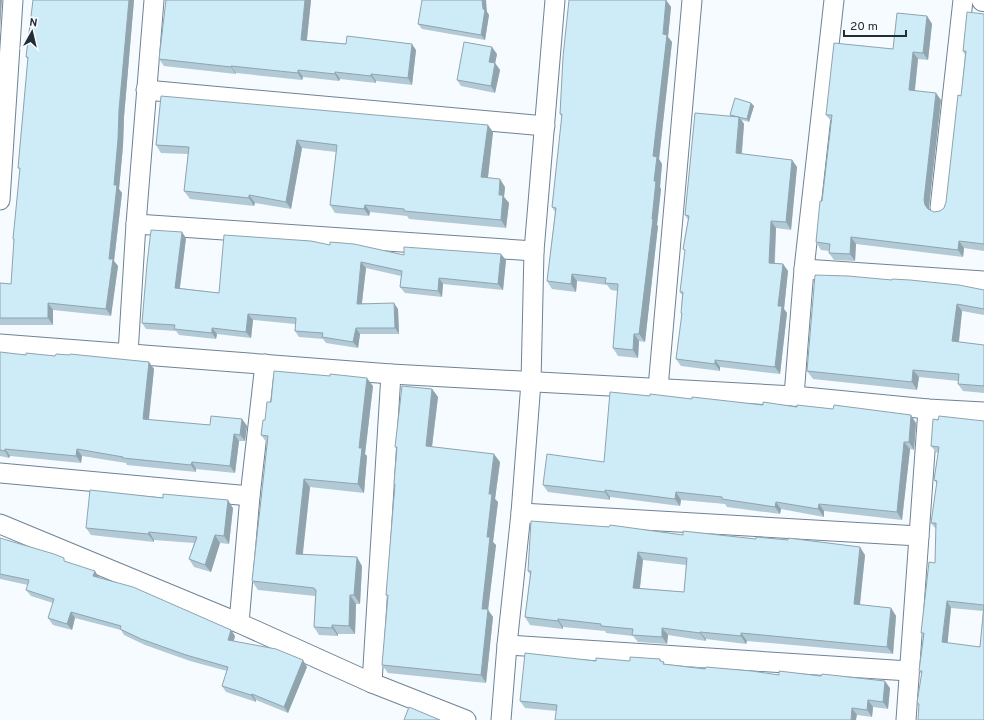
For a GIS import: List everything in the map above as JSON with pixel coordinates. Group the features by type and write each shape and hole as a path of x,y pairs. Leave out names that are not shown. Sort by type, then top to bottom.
{"street":[{"path":"0,200 14,0"},
{"path":"128,354 136,224 154,0"},
{"path":"501,720 532,382 534,251 555,0"},
{"path":"658,388 692,0"},
{"path":"794,396 804,269 834,0"},
{"path":"940,208 963,0"},
{"path":"146,90 545,126"},
{"path":"136,224 534,251"},
{"path":"804,269 984,281"},
{"path":"0,344 391,374 794,396 928,409 984,412"},
{"path":"239,623 250,496 265,364"},
{"path":"372,683 391,374"},
{"path":"906,720 928,409"},
{"path":"0,473 250,496"},
{"path":"521,513 919,536"},
{"path":"0,524 239,623 372,683 466,720"},
{"path":"507,644 909,671"}],"building":[{"path":"33,0 129,0 114,185 117,185 109,259 113,259 106,309 48,303 48,318 0,318 0,283 11,284 13,239 20,168 18,168 28,57 26,57"},
{"path":"166,0 305,0 301,40 346,44 347,36 412,44 408,78 335,72 335,74 298,70 298,73 159,59"},
{"path":"422,0 482,0 483,9 485,10 481,35 418,24"},
{"path":"569,0 666,0 663,34 667,35 653,156 657,157 654,181 656,181 653,219 639,334 634,334 633,350 613,348 618,284 605,283 606,278 572,274 571,284 547,281 556,208 552,207 562,114 560,114 563,57"},
{"path":"967,12 984,14 984,244 959,241 958,250 851,237 850,254 829,253 830,244 816,242 832,115 826,115 834,43 893,49 897,13 927,16 923,53 913,52 909,90 936,93 924,200 928,209 934,212 940,211 944,208 946,202 958,95 961,96 966,51 963,51"},
{"path":"464,42 492,47 489,62 495,63 491,86 457,80"},
{"path":"161,96 488,125 481,177 500,179 499,195 503,195 501,220 404,211 404,209 365,205 364,209 330,205 337,145 297,140 286,202 249,195 249,198 184,191 189,147 156,145"},
{"path":"735,98 751,103 747,119 730,115"},
{"path":"695,113 739,117 736,153 792,160 786,222 771,221 769,263 783,264 778,306 782,306 775,367 715,360 715,364 676,359 682,313 683,292 680,292 685,250 683,249 689,216 685,215"},
{"path":"151,230 182,232 175,288 219,293 224,235 311,241 330,245 330,242 354,244 404,255 404,247 501,254 498,284 439,278 438,291 400,287 402,271 361,262 357,304 394,303 395,328 356,328 353,342 322,337 323,333 295,331 296,318 248,314 246,332 212,328 212,333 174,329 175,325 142,323"},
{"path":"815,275 910,280 959,285 984,290 984,309 957,304 952,341 984,345 984,386 958,384 959,374 913,370 912,382 807,371"},
{"path":"0,352 55,356 56,354 70,354 149,362 143,419 210,425 211,416 242,419 240,435 234,434 230,466 192,462 191,465 123,458 77,449 76,456 5,449 5,451 0,450"},
{"path":"274,371 330,376 330,374 367,378 359,448 362,448 358,484 304,479 296,554 357,557 354,595 350,595 349,626 332,625 332,628 314,627 316,590 314,588 252,581 268,436 261,435 263,420 265,420 267,402 271,402"},
{"path":"402,386 432,389 426,446 494,454 489,494 492,494 487,537 490,537 482,609 488,609 481,675 382,665 395,484 397,447 395,447"},
{"path":"610,392 650,396 650,394 692,399 692,397 763,405 763,402 797,407 797,405 833,409 834,405 911,415 909,442 904,442 897,512 819,504 818,509 776,502 775,507 722,499 722,497 676,492 675,499 605,490 605,492 543,485 547,454 604,462"},
{"path":"939,416 984,421 984,605 984,720 918,720 919,704 917,703 922,671 919,671 924,633 921,633 929,562 935,563 936,523 931,523 937,481 934,480 939,447 931,446 933,419 938,420","holes":["947,601 984,605 980,647 942,642"]},
{"path":"90,490 163,498 163,494 228,500 224,536 215,535 205,565 189,559 197,537 86,528"},
{"path":"531,521 609,527 610,525 683,535 683,531 756,539 756,537 788,540 788,538 860,547 854,604 891,608 887,647 741,633 741,636 700,633 662,628 662,637 632,635 633,629 601,626 601,624 558,619 558,621 525,617 531,571 528,571","holes":["638,552 687,558 684,592 633,588"]},
{"path":"0,538 54,554 64,558 64,561 95,571 93,576 133,587 231,630 228,640 276,649 303,660 284,707 252,694 251,695 222,686 228,667 186,655 141,639 120,629 121,626 71,612 67,624 48,618 54,599 26,590 29,580 0,574"},
{"path":"525,653 596,661 596,658 630,661 630,657 660,659 660,661 664,662 663,664 705,669 706,667 779,675 779,671 885,681 883,702 868,700 867,710 852,708 851,720 555,720 557,705 520,701"},
{"path":"409,707 440,720 404,720"}]}
